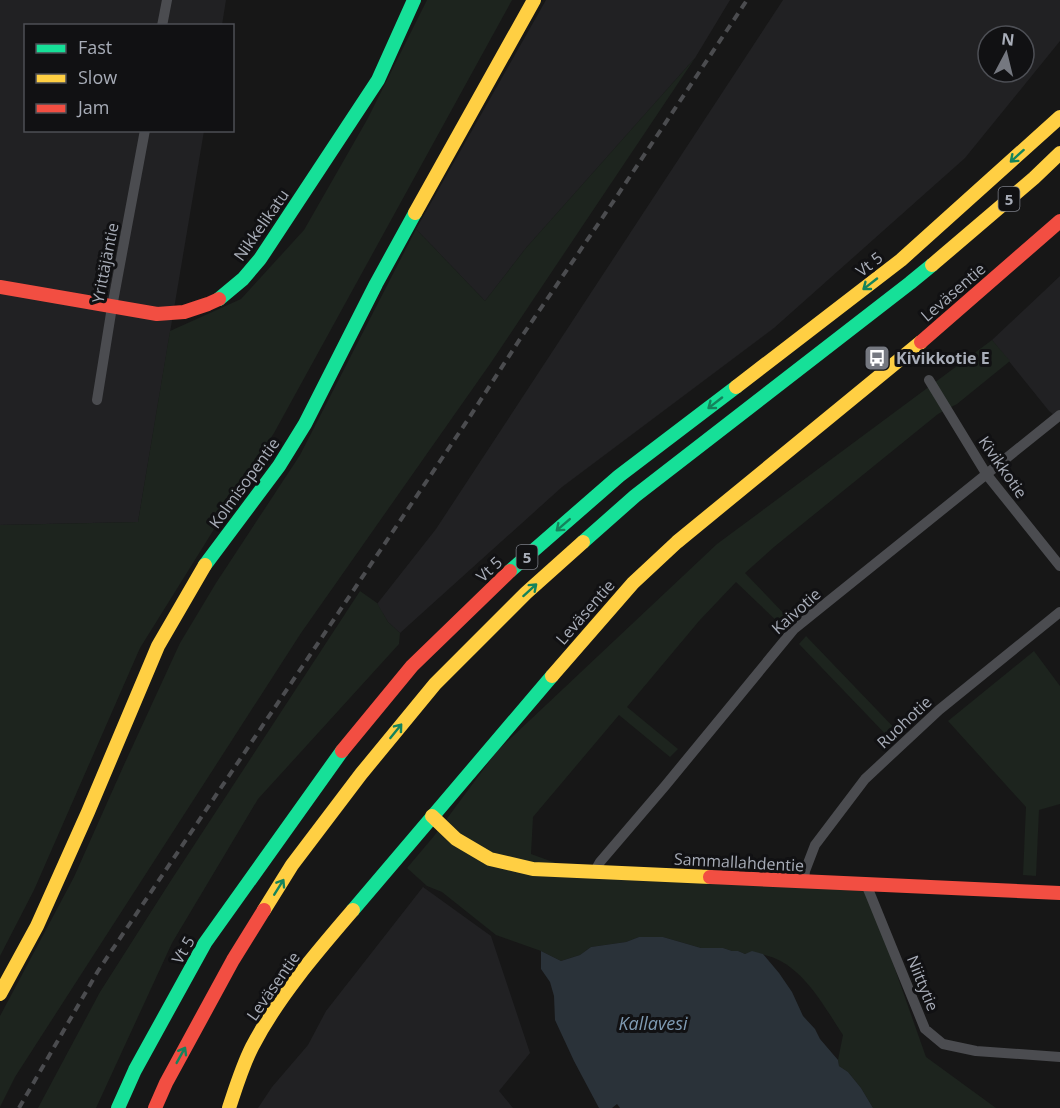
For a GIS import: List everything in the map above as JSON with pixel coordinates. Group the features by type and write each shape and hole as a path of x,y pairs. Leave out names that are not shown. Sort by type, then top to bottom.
{"main road":[{"name":"Nikkelikatu","path":"0,287 157,314 184,312 222,297 243,279 260,259 378,80 414,0"},
{"name":"Kolmisopentie","path":"0,994 37,926 158,646 209,560 279,466 305,424 376,284 534,0"},
{"name":"Vt 5","path":"118,1108 135,1070 204,944 339,755 412,666 509,572 619,476 901,260 1060,117"},
{"name":"5","path":"155,1108 166,1083 233,960 292,865 361,774 435,684 526,593 635,496 910,283 1034,178 1060,153"},
{"name":"Leväsentie","path":"229,1108 252,1047 275,1009 308,963 633,583 677,542 912,350 1060,221"},
{"name":"Sammallahdentie","path":"432,816 456,839 490,859 533,869 1060,893"}],"street":[{"path":"162,24 167,0"},
{"name":"Yrittäjäntie","path":"97,400 145,132"},
{"name":"Kivikkotie","path":"929,380 987,475 1060,566"},
{"name":"Kaivotie","path":"595,871 600,862 794,629 1060,415"},
{"name":"Ruohotie","path":"804,881 805,871 815,845 865,779 939,710 1060,612"},
{"name":"Niittytie","path":"866,884 925,1029 943,1044 976,1051 1060,1057"}],"shaded area":[{"path":"0,0 226,0 222,24 24,24 24,132 204,132 138,522 0,525"},
{"path":"427,0 512,0 274,433 140,648 34,890 0,956 0,525 138,522 170,331 241,299 304,230 368,118"},
{"path":"546,0 730,0 695,58 526,248 485,301 416,229"},
{"path":"783,0 1060,0 1060,41 1036,71 1036,24 976,24 976,84 1025,84 965,158 774,328 562,487 400,633 388,622 377,604 436,529"},
{"path":"695,58 490,364 301,633 15,1077 0,1107 0,1016 74,877 180,643 216,583 300,455 416,229 485,301 526,248"},
{"path":"1060,276 1060,420 1049,411 992,340"},
{"path":"992,340 1010,361 957,404 938,414 745,573 791,621 784,628 736,582 699,621 627,707 678,749 670,757 619,715 533,817 531,854 597,878 866,887 926,1057 996,1108 873,1108 861,1088 848,1072 839,1066 843,1035 820,1000 802,977 780,961 768,956 756,953 745,954 723,948 701,948 663,937 639,937 626,942 591,947 580,955 561,961 541,951 496,935 442,892 427,886 407,868 434,836 497,751 717,544"},
{"path":"360,591 377,603 388,622 400,633 399,644 258,799 172,943 96,1108 38,1108 100,992"},
{"path":"806,636 901,735 893,742 799,644"},
{"path":"1034,651 1060,686 1060,804 1039,810 1036,876 1023,875 1026,807 948,721"},
{"path":"423,887 491,936 530,1053 499,1091 513,1108 258,1108 272,1087 308,1045 326,1011"}],"water":[{"name":"Kallavesi","path":"639,937 663,937 701,948 723,948 745,954 752,951 763,954 792,992 803,1016 838,1060 839,1066 848,1072 861,1088 873,1108 620,1108 617,1104 612,1108 599,1108 555,1020 554,996 550,982 541,969 541,951 561,961 580,955 591,947 626,942"}],"railway":[{"path":"19,1108 98,971 747,0"}],"traffic: fast":[{"path":"219,299 243,279 260,259 378,80 414,0"},
{"path":"205,565 279,466 305,424 415,213"},
{"path":"583,542 635,496 932,265"},
{"path":"510,571 619,476 736,387"},
{"path":"353,910 552,676"},
{"path":"118,1108 135,1070 205,943 342,751"}],"traffic: slow":[{"path":"415,213 534,0"},
{"path":"736,387 901,260 1060,117"},
{"path":"932,265 1060,153"},
{"path":"552,676 633,583 677,542 921,342"},
{"path":"264,910 292,865 361,774 435,684 526,593 583,542"},
{"path":"0,994 37,926 158,646 205,565"},
{"path":"432,816 456,839 490,859 533,869 710,877"},
{"path":"229,1108 245,1062 262,1029 298,976 353,910"}],"traffic: jam":[{"path":"921,342 1060,221"},
{"path":"0,287 157,314 184,312 219,299"},
{"path":"342,751 412,666 510,571"},
{"path":"710,877 1060,893"},
{"path":"155,1108 166,1083 233,960 264,910"}],"place":[{"name":"Kivikkotie E","path":"877,358"}]}
